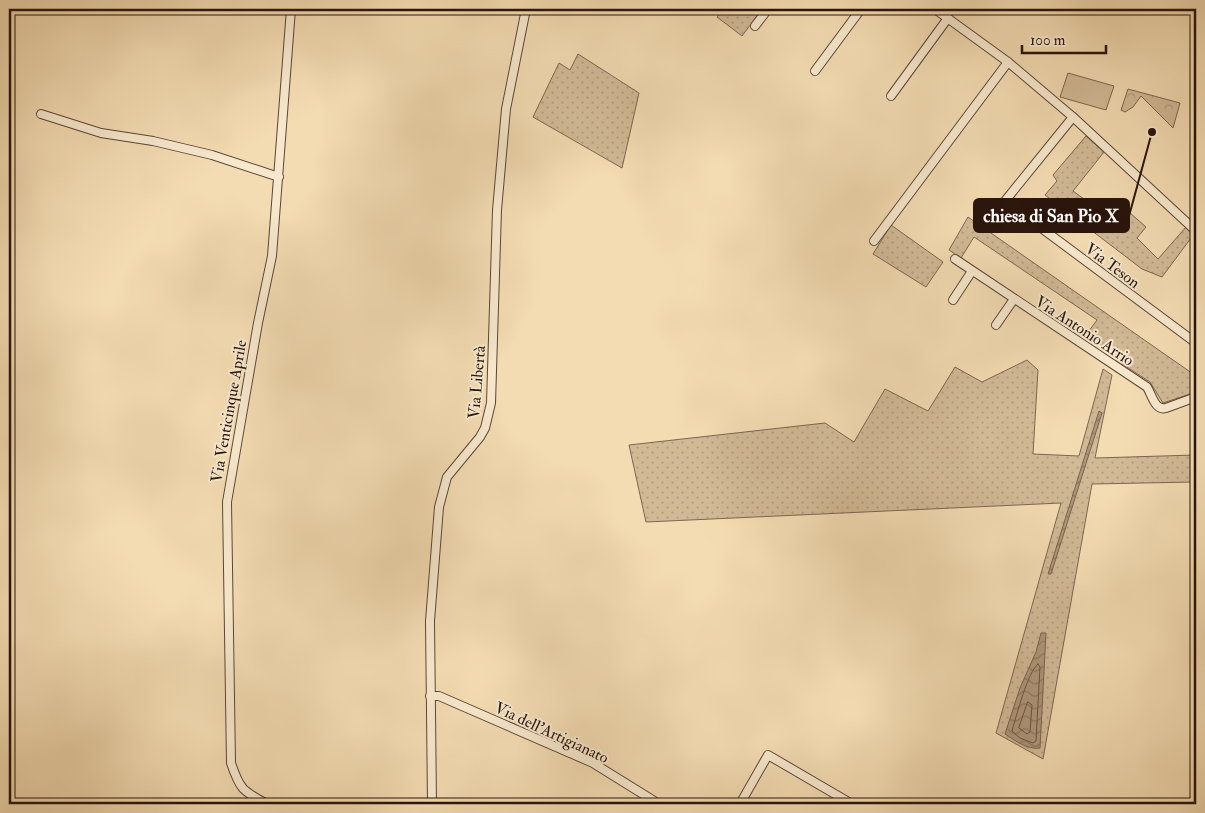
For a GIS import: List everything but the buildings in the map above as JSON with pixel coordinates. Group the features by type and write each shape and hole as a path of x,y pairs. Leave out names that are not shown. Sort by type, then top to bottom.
{"street":[{"name":"Via Venticinque Aprile","path":"267,804 244,791 236,778 231,763 227,502 258,323 272,256 280,177 291,9"},
{"name":"Via Libertà","path":"432,804 430,621 440,496 447,477 480,438 486,428 491,403 497,210 506,109 526,9"},
{"path":"755,26 768,9"},
{"path":"815,71 861,9"},
{"path":"935,9 1008,62 1073,117 1196,231"},
{"path":"891,96 948,18"},
{"path":"874,241 1008,62"},
{"path":"41,114 101,133 153,141 212,155 280,177"},
{"name":"Via Teson","path":"1073,117 1005,201 1196,343"},
{"name":"Via Antonio Arrio","path":"955,259 1146,387 1157,407 1166,408 1196,397"},
{"path":"953,300 972,271"},
{"path":"996,324 1014,299"},
{"name":"Via dell'Artigianato","path":"430,696 439,696 593,763 659,804"},
{"path":"740,804 768,755 852,804"}],"green space":[{"path":"723,9 762,9 742,36 717,17"},
{"path":"578,54 639,93 622,168 533,117 559,63 570,70"},
{"path":"1068,73 1114,86 1106,110 1060,97"},
{"path":"1128,89 1180,103 1173,128 1141,96 1133,107 1125,112 1121,110"},
{"path":"1086,136 1104,152 1073,191 1110,218 1121,205 1146,227 1137,238 1158,259 1186,227 1194,234 1162,277 1142,269 1045,195 1057,181 1053,175"},
{"path":"968,217 1196,376 1196,390 1190,394 1163,403 1150,382 1116,360 1117,356 1086,335 1097,320 974,237 961,258 949,250"},
{"path":"891,225 943,262 926,287 873,254"},
{"path":"1027,360 1038,370 1033,454 1079,456 1103,369 1112,375 1095,458 1196,455 1194,482 1092,484 1043,759 996,733 1061,503 646,522 629,445 825,423 854,442 885,389 928,411 955,367 982,382"}],"water":[{"path":"1099,411 1102,413 1051,574 1048,574"},
{"path":"1041,633 1046,633 1040,748 1031,748 1005,734 1020,688 1036,652"}],"place":[{"name":"chiesa di San Pio X","path":"1152,132"}]}
